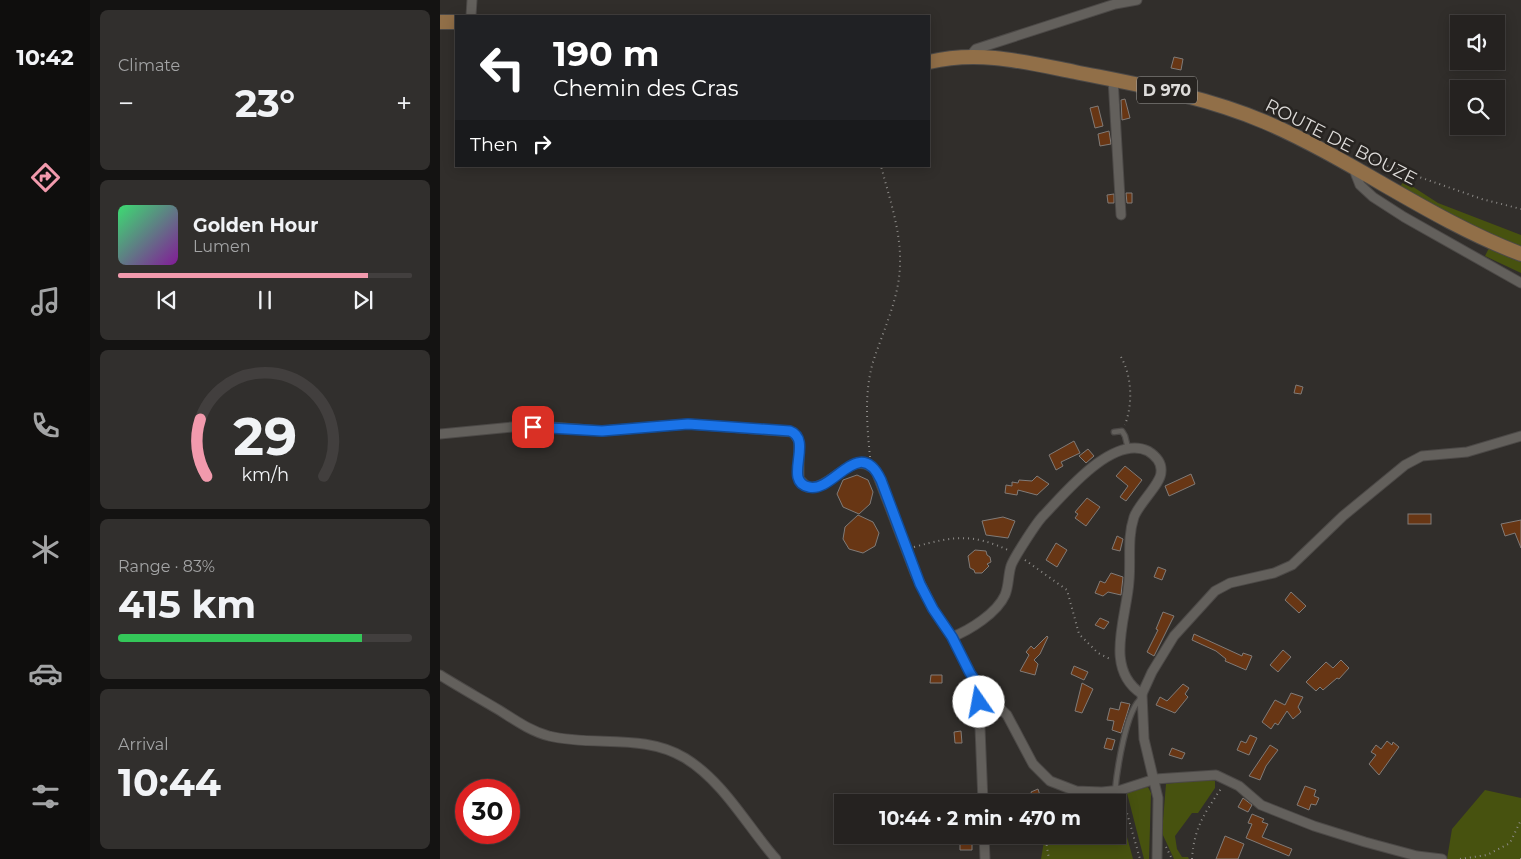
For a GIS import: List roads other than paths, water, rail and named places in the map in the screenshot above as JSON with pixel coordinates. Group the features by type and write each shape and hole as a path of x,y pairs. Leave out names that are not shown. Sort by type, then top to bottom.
{"main road":[{"path":"440,22 455,22"},
{"name":"ROUTE DE BOUZE","path":"930,62 971,55 1007,59 1113,79 1208,101 1264,122 1356,162 1430,210 1521,254"}],"street":[{"path":"471,15 472,0"},
{"path":"971,55 976,49 1116,4 1137,0"},
{"path":"1113,79 1121,215"},
{"path":"1356,162 1360,185 1373,197 1521,282"},
{"path":"440,434 512,427 552,427 602,431 677,424 793,432 799,441 799,479 807,487 816,487 856,464 869,465 876,471 906,550 933,609 952,637 970,673 982,691 1006,715 1033,764 1048,779 1060,787 1076,792 1118,790 1155,779 1216,775 1239,786 1261,805 1314,826 1417,856 1442,859"},
{"path":"1157,859 1158,798 1144,739 1143,696 1152,672 1174,636 1215,591 1238,581 1282,570 1292,565 1343,516 1411,461 1429,454 1468,452 1521,436"},
{"path":"952,637 983,619 1000,603 1006,594 1011,563 1041,517 1087,472 1107,458 1128,448 1144,450 1153,454 1159,462 1161,471 1158,482 1140,504 1132,525 1128,591 1121,627 1120,647 1122,663 1130,681 1143,696"},
{"path":"440,675 519,723 546,735 588,742 642,743 661,746 675,753 698,768 725,794 776,859"},
{"path":"982,691 979,702 983,794"},
{"path":"984,844 985,859"}],"lane":[{"path":"1114,432 1122,432 1126,436 1128,448"},
{"path":"1118,790 1125,735 1137,701 1143,696"}]}
